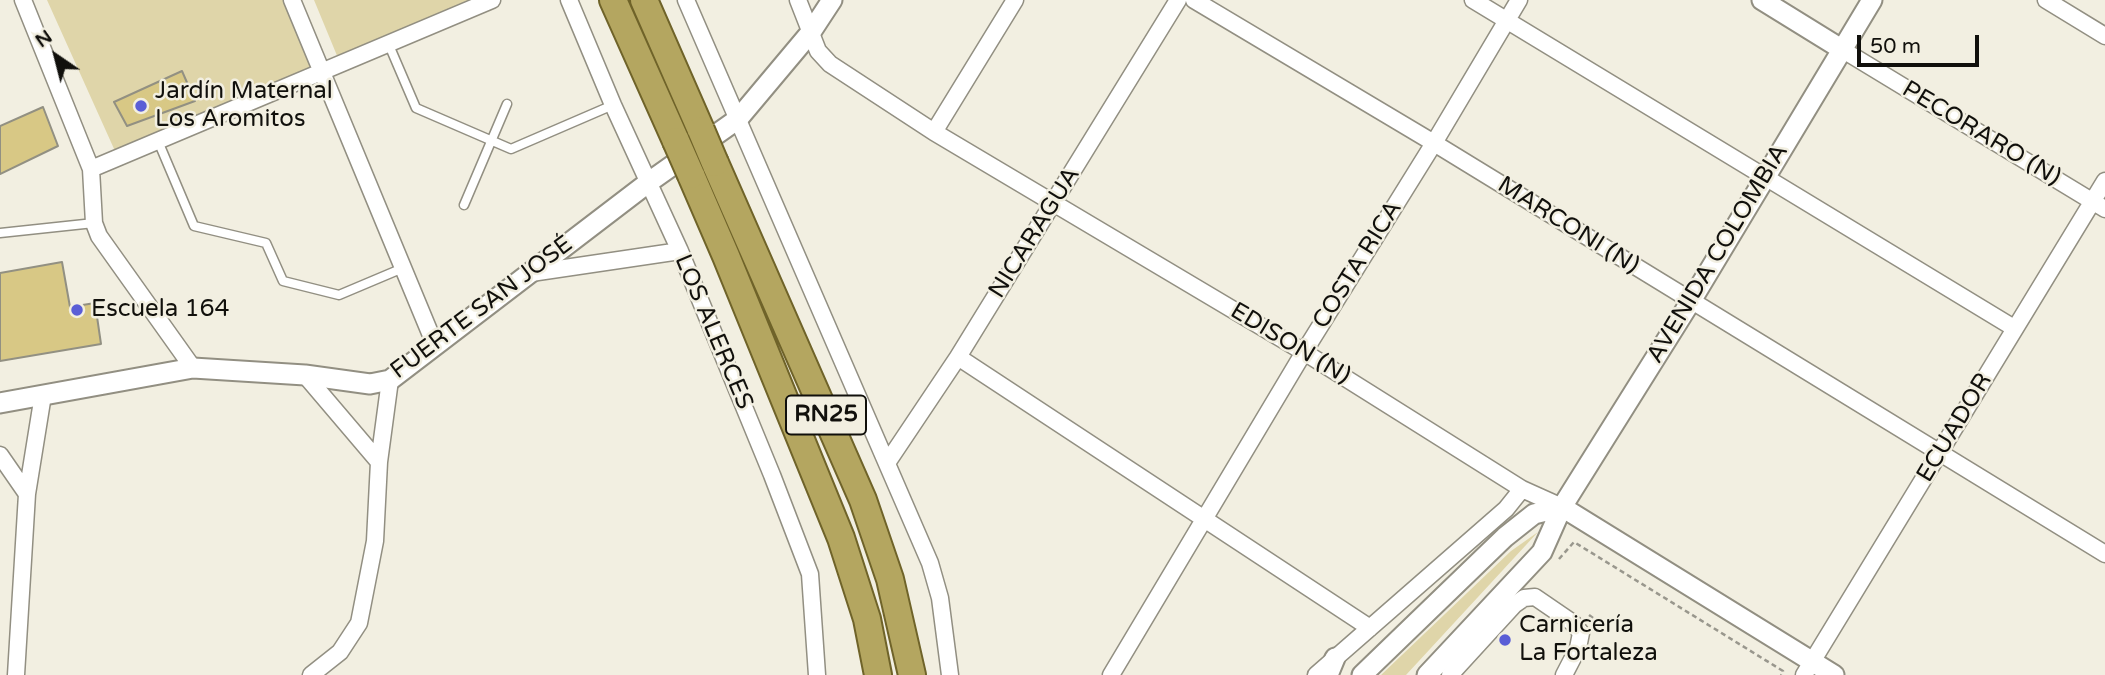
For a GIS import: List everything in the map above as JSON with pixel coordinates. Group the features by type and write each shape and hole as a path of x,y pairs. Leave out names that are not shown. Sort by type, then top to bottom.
{"highway":[{"name":"RN25","path":"614,0 726,256 841,538 867,619 878,675"},
{"name":"RN25","path":"644,0 863,500 890,579 912,675"}],"street":[{"path":"23,0 91,169 94,223 99,236 193,368"},
{"path":"292,0 435,345"},
{"path":"91,169 492,0"},
{"name":"LOS ALERCES","path":"569,0 613,105 680,251 810,574 817,675"},
{"path":"686,0 930,562 940,598 950,675"},
{"name":"EDISON (N)","path":"798,0 818,51 830,64 934,132 1304,352 1522,489 1562,507 1808,669 1833,675"},
{"name":"FUERTE SAN JOSÉ","path":"0,403 193,368 305,375 370,383 390,380 649,181 738,119 811,32 832,0"},
{"path":"934,132 1015,0"},
{"name":"NICARAGUA","path":"887,463 958,357 1055,203 1178,0"},
{"name":"MARCONI (N)","path":"1194,0 1434,143 2105,554"},
{"path":"1473,0 2014,328"},
{"name":"COSTA RICA","path":"1111,675 1519,0"},
{"name":"PECORARO (N)","path":"1762,0 2099,206"},
{"name":"AVENIDA COLOMBIA","path":"1427,675 1542,552 1562,507 1872,0"},
{"path":"2046,0 2105,36"},
{"name":"ECUADOR","path":"1808,669 1940,455 2014,328 2099,206 2105,181"},
{"path":"528,273 680,251"},
{"path":"958,357 1370,628"},
{"path":"305,375 379,462"},
{"path":"311,675 340,652 359,623 375,541 379,462 390,380"},
{"path":"16,675 27,494 43,395"},
{"path":"0,455 27,494"},
{"path":"1316,675 1332,666 1370,628 1506,509 1522,489"},
{"path":"1362,675 1505,537 1535,514 1562,507"},
{"path":"1450,675 1514,605 1524,598 1535,597 1573,623 1581,633 1578,648 1564,675"}],"lane":[{"path":"389,45 416,108 511,149 613,105"},
{"path":"464,205 507,104"},
{"path":"158,141 194,226 266,243 282,281 339,295 403,268"},
{"path":"0,233 94,223"}],"path":[{"path":"1559,560 1574,542 1783,671 1781,675"}],"shaded area":[{"path":"47,0 287,0 315,65 115,151"},
{"path":"314,0 473,0 338,58"},
{"path":"1538,532 1406,675 1381,675 1511,551"}],"building":[{"path":"182,71 195,101 127,126 114,102"},
{"path":"43,107 58,146 0,174 0,126"},
{"name":"Escuela 164","path":"62,262 70,307 95,303 101,344 0,361 0,273"}],"place":[{"name":"Jardín Maternal Los Aromitos","path":"141,106"},
{"name":"Escuela 164","path":"77,310"},
{"name":"Carnicería La Fortaleza","path":"1505,640"}]}
